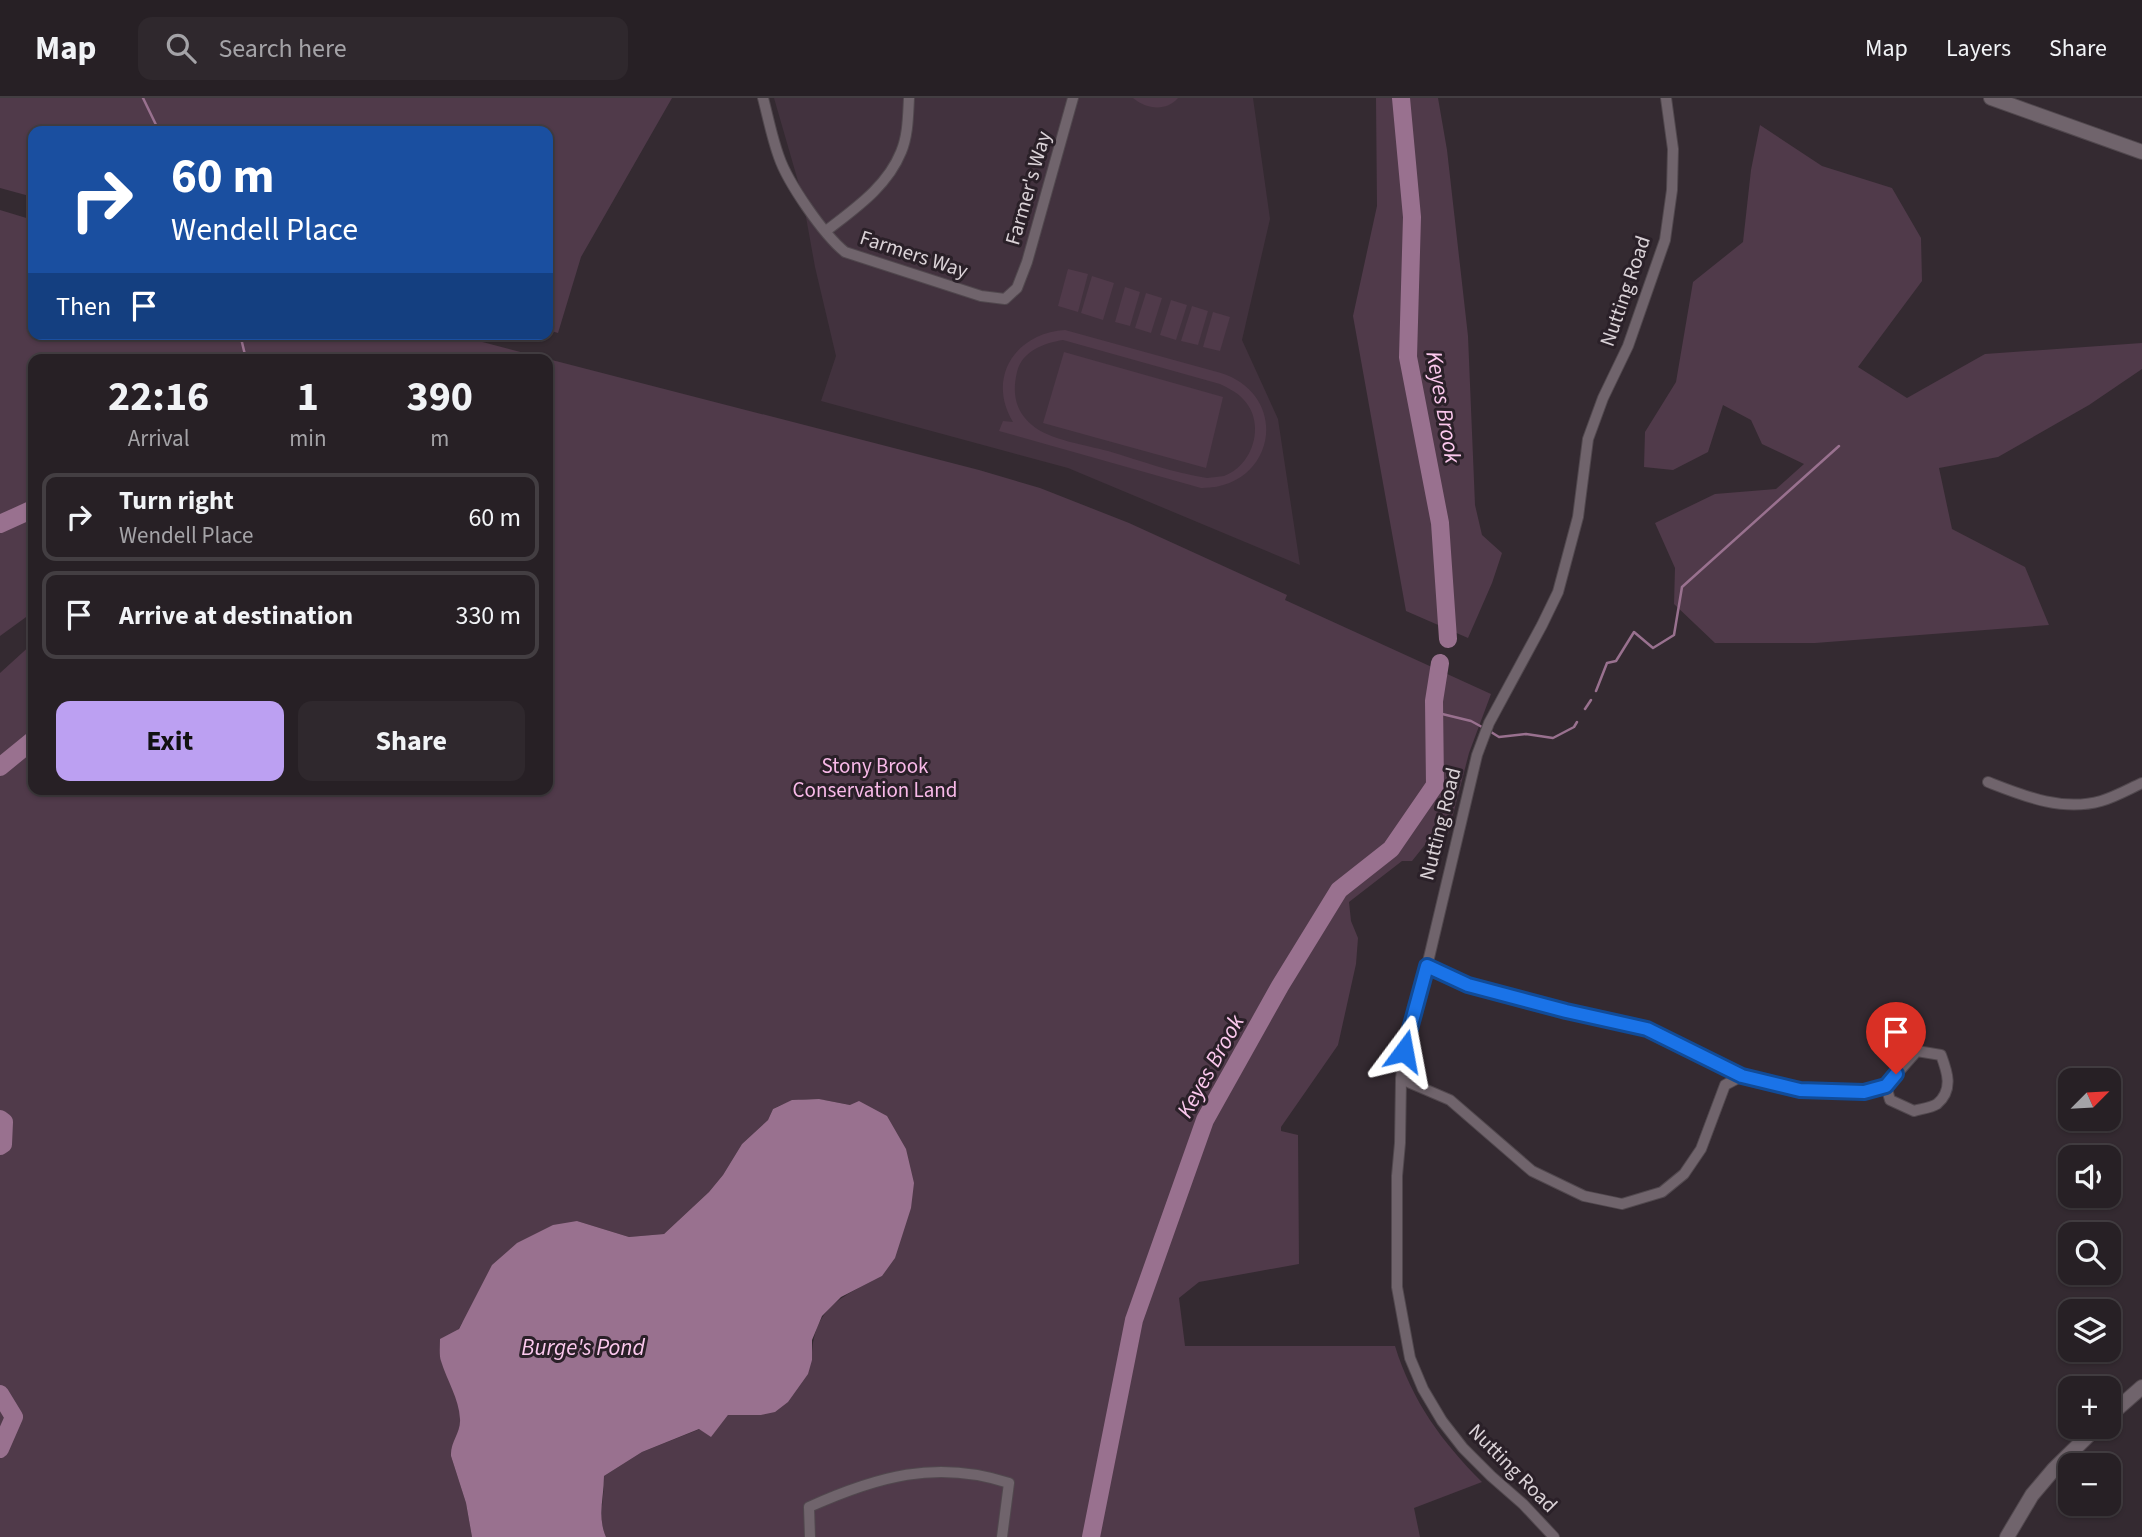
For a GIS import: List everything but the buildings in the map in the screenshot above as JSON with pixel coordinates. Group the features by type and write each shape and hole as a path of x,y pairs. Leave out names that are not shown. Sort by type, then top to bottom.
{"main road":[{"path":"1992,98 2142,152"},
{"path":"2121,1405 2142,1387"},
{"path":"2007,1537 2032,1495 2085,1439"}],"street":[{"name":"Farmers Way","path":"763,98 779,159 808,210 837,246 981,296 1005,299 1017,288"},
{"path":"826,231 871,195 891,170 902,151 909,98"},
{"name":"Farmer's Way","path":"1017,288 1027,262 1073,98"},
{"name":"Nutting Road","path":"1554,1537 1463,1448 1423,1390 1410,1358 1397,1287 1397,1176 1401,1079 1409,1028 1427,966 1477,755 1489,723 1558,592 1578,517 1588,439 1603,398 1628,346 1665,240 1672,190 1673,154 1666,98"},
{"path":"1988,782 2053,804 2084,805 2104,800 2142,782"},
{"path":"1427,966 1468,985 1647,1029 1742,1076 1800,1090 1864,1092 1886,1086 1917,1052 1941,1055 1949,1074 1947,1089 1936,1104 1914,1111 1890,1100 1886,1086"},
{"path":"1401,1079 1450,1100 1532,1171 1584,1196 1622,1204 1662,1192 1685,1174 1701,1149 1726,1085 1742,1076"},
{"path":"810,1537 809,1507 851,1489 887,1478 919,1473 968,1472 1009,1483 1002,1537"}],"shaded area":[{"path":"774,98 1253,98 1270,219 1242,340 1278,419 1300,565 1068,468 821,401 836,356 815,267 802,195"}],"green space":[{"path":"0,98 672,98 581,257 558,333 553,332 553,126 28,126 28,196 0,188"},
{"path":"1133,98 1178,98 1162,107 1150,107"},
{"name":"Keyes Brook","path":"1376,98 1438,98 1447,150 1468,336 1475,505 1482,535 1502,553 1468,638 1406,611 1353,316 1377,206"},
{"path":"1760,125 1822,166 1892,188 1921,238 1922,281 1858,367 1907,398 1985,354 2142,343 2142,369 2089,405 1998,457 1939,468 1952,529 2025,567 2049,625 1815,643 1715,643 1674,604 1675,568 1655,523 1715,494 1776,489 1804,464 1762,444 1751,420 1723,405 1708,452 1673,470 1644,467 1645,432 1676,382 1693,282 1743,242 1751,170"},
{"path":"0,210 28,218 28,340 475,340 528,354 28,354 28,616 0,636"},
{"path":"1068,269 1088,274 1078,312 1058,306"},
{"path":"1092,276 1114,283 1103,320 1081,313"},
{"path":"1125,287 1140,292 1130,326 1115,322"},
{"path":"1146,293 1162,298 1151,333 1135,328"},
{"path":"1171,300 1187,305 1176,340 1160,335"},
{"path":"1192,306 1208,311 1198,345 1181,341"},
{"path":"1213,312 1230,317 1220,351 1203,347"},
{"path":"1065,330 1221,373 1244,385 1258,401 1265,420 1265,440 1259,458 1245,474 1226,484 1201,488 999,431 1003,421 1013,422 1005,405 1003,389 1010,360 1032,339","holes":["1063,340 1220,384 1235,392 1250,408 1255,431 1249,453 1243,463 1224,476 1207,478 1048,435 1026,420 1018,408 1015,394 1017,372 1029,353 1048,343"]},
{"path":"1064,352 1223,397 1206,468 1043,423"},
{"name":"Stony Brook Conservation Land","path":"553,360 1040,488 1129,523 1287,595 1285,600 1491,694 1469,753 1448,834 1436,820 1432,836 1412,861 1402,861 1349,902 1351,921 1358,938 1356,964 1338,1045 1281,1127 1281,1131 1298,1135 1299,1264 1199,1282 1179,1298 1185,1346 1395,1346 1419,1403 1441,1436 1482,1482 1414,1508 1420,1537 606,1537 602,1514 604,1476 642,1452 700,1429 711,1436 728,1415 761,1415 812,1360 813,1342 823,1316 842,1298 882,1276 850,1105 811,1099 793,1101 773,1109 768,1120 742,1144 709,1192 664,1234 629,1237 577,1221 462,1323 441,1360 461,1412 460,1430 451,1456 466,1503 472,1537 0,1537 0,673 28,648 28,795 553,795"}],"water":[{"name":"Burge's Pond","path":"819,1099 850,1105 859,1101 887,1116 906,1149 914,1183 911,1208 895,1258 882,1276 841,1297 822,1316 812,1340 812,1360 808,1374 788,1402 775,1412 761,1415 728,1415 711,1437 699,1429 642,1452 604,1476 601,1514 606,1537 472,1537 466,1503 451,1456 460,1419 455,1397 440,1359 440,1339 459,1329 492,1265 517,1243 553,1225 577,1221 629,1237 664,1234 709,1192 742,1144 768,1120 773,1109 792,1100"}],"waterway":[{"path":"143,98 157,126"},
{"name":"Keyes Brook","path":"1401,98 1412,217 1408,357 1440,523 1448,639"},
{"path":"241,340 245,354"},
{"path":"1596,691 1607,663 1616,661 1634,632 1653,648 1674,635 1682,587 1839,446"},
{"path":"0,524 28,511"},
{"name":"Keyes Brook","path":"1091,1537 1134,1320 1205,1120 1280,986 1339,890 1391,849 1435,785 1434,701 1440,663"},
{"path":"1585,709 1591,700"},
{"path":"1434,712 1471,721 1482,727"},
{"path":"1491,732 1499,737 1526,734 1553,738 1574,727 1577,722"},
{"path":"0,767 28,744"},
{"path":"0,1119 4,1122 3,1144 0,1146"},
{"path":"0,1394 14,1417 0,1449"}],"route":[{"path":"1404,1051 1427,966 1468,985 1647,1029 1742,1076 1800,1090 1864,1092 1886,1086 1896,1074"}]}
